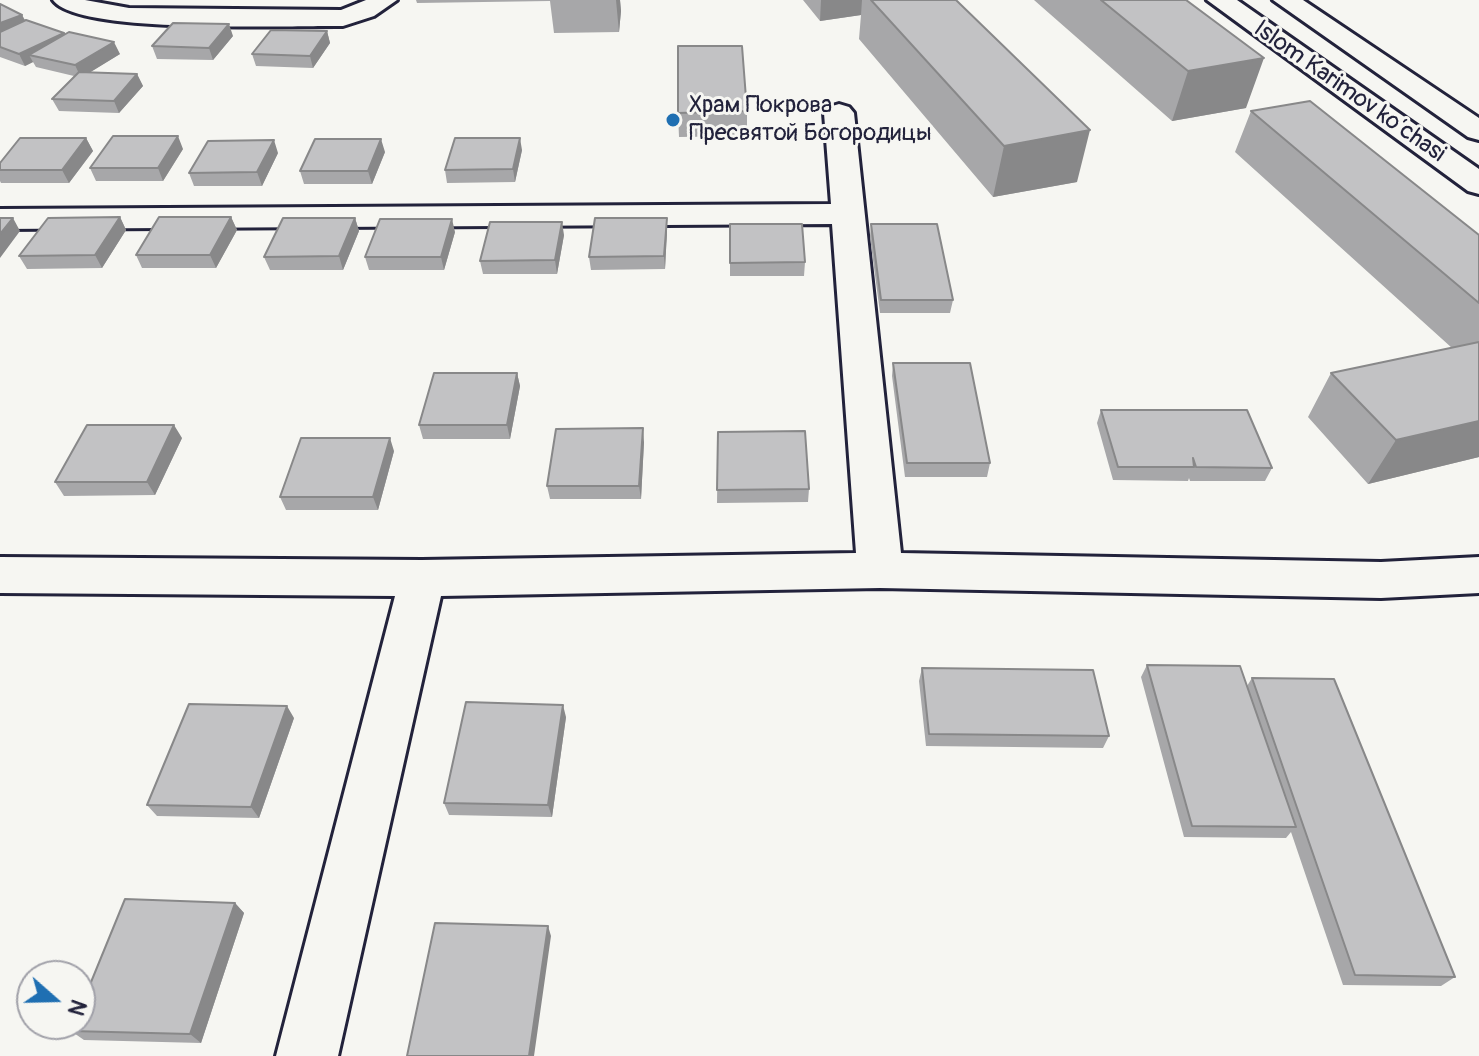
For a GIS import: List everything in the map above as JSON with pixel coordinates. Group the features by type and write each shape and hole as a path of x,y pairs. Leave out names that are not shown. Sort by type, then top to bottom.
{"street":[{"path":"66,0 76,6 129,16 343,18 365,11 384,0"},
{"name":"Islom Karimov ko‘chasi","path":"1220,0 1479,184"},
{"name":"Islom Karimov ko‘chasi","path":"1286,0 1479,131"},
{"path":"839,113 880,570"},
{"path":"0,219 849,214"},
{"path":"0,575 422,578 880,570 1381,580 1479,575"},
{"path":"307,1056 422,578"}],"building":[{"path":"871,0 956,0 1090,130 1004,146"},
{"path":"1101,0 1186,0 1264,58 1188,71"},
{"path":"0,4 22,15 0,23"},
{"path":"26,20 64,33 19,54 0,47 0,32"},
{"path":"173,23 229,24 209,48 152,46"},
{"path":"271,30 327,31 310,56 252,54"},
{"path":"69,32 114,42 75,65 29,55"},
{"path":"678,46 742,46 747,111 678,113"},
{"path":"79,72 137,74 114,101 52,99"},
{"path":"1310,101 1479,235 1479,303 1251,111"},
{"path":"113,136 178,136 158,168 90,168"},
{"path":"20,138 86,138 62,170 0,170 0,163"},
{"path":"455,138 520,138 513,169 445,170"},
{"path":"315,139 381,139 368,171 300,171"},
{"path":"274,140 257,172 189,173 208,141"},
{"path":"120,217 95,255 19,256 48,218"},
{"path":"159,217 231,217 210,255 136,255"},
{"path":"0,218 13,218 0,234"},
{"path":"283,218 355,218 339,256 264,257"},
{"path":"595,218 667,218 664,256 589,257"},
{"path":"380,219 452,219 441,257 365,257"},
{"path":"490,222 562,222 555,260 480,261"},
{"path":"730,224 802,224 805,262 730,263"},
{"path":"871,224 937,224 953,300 881,300"},
{"path":"1479,342 1479,421 1396,440 1331,373"},
{"path":"893,363 970,363 990,463 907,463"},
{"path":"434,373 517,373 507,425 419,425"},
{"path":"1101,410 1247,410 1272,468 1196,467 1193,458 1194,467 1118,467"},
{"path":"87,425 174,425 147,482 55,482"},
{"path":"643,428 639,486 547,486 556,429"},
{"path":"805,431 809,489 717,490 718,432"},
{"path":"301,438 390,438 373,497 280,497"},
{"path":"1147,665 1240,666 1296,827 1192,826"},
{"path":"922,668 1093,670 1109,736 929,734"},
{"path":"1252,678 1334,679 1455,977 1355,975"},
{"path":"466,702 563,705 548,805 444,803"},
{"path":"189,704 287,706 251,807 147,805"},
{"path":"125,899 235,903 190,1034 96,1032 96,970"},
{"path":"435,923 548,926 529,1056 407,1056"}],"place":[{"name":"Храм Покрова Пресвятой Богородицы","path":"673,120"}]}
